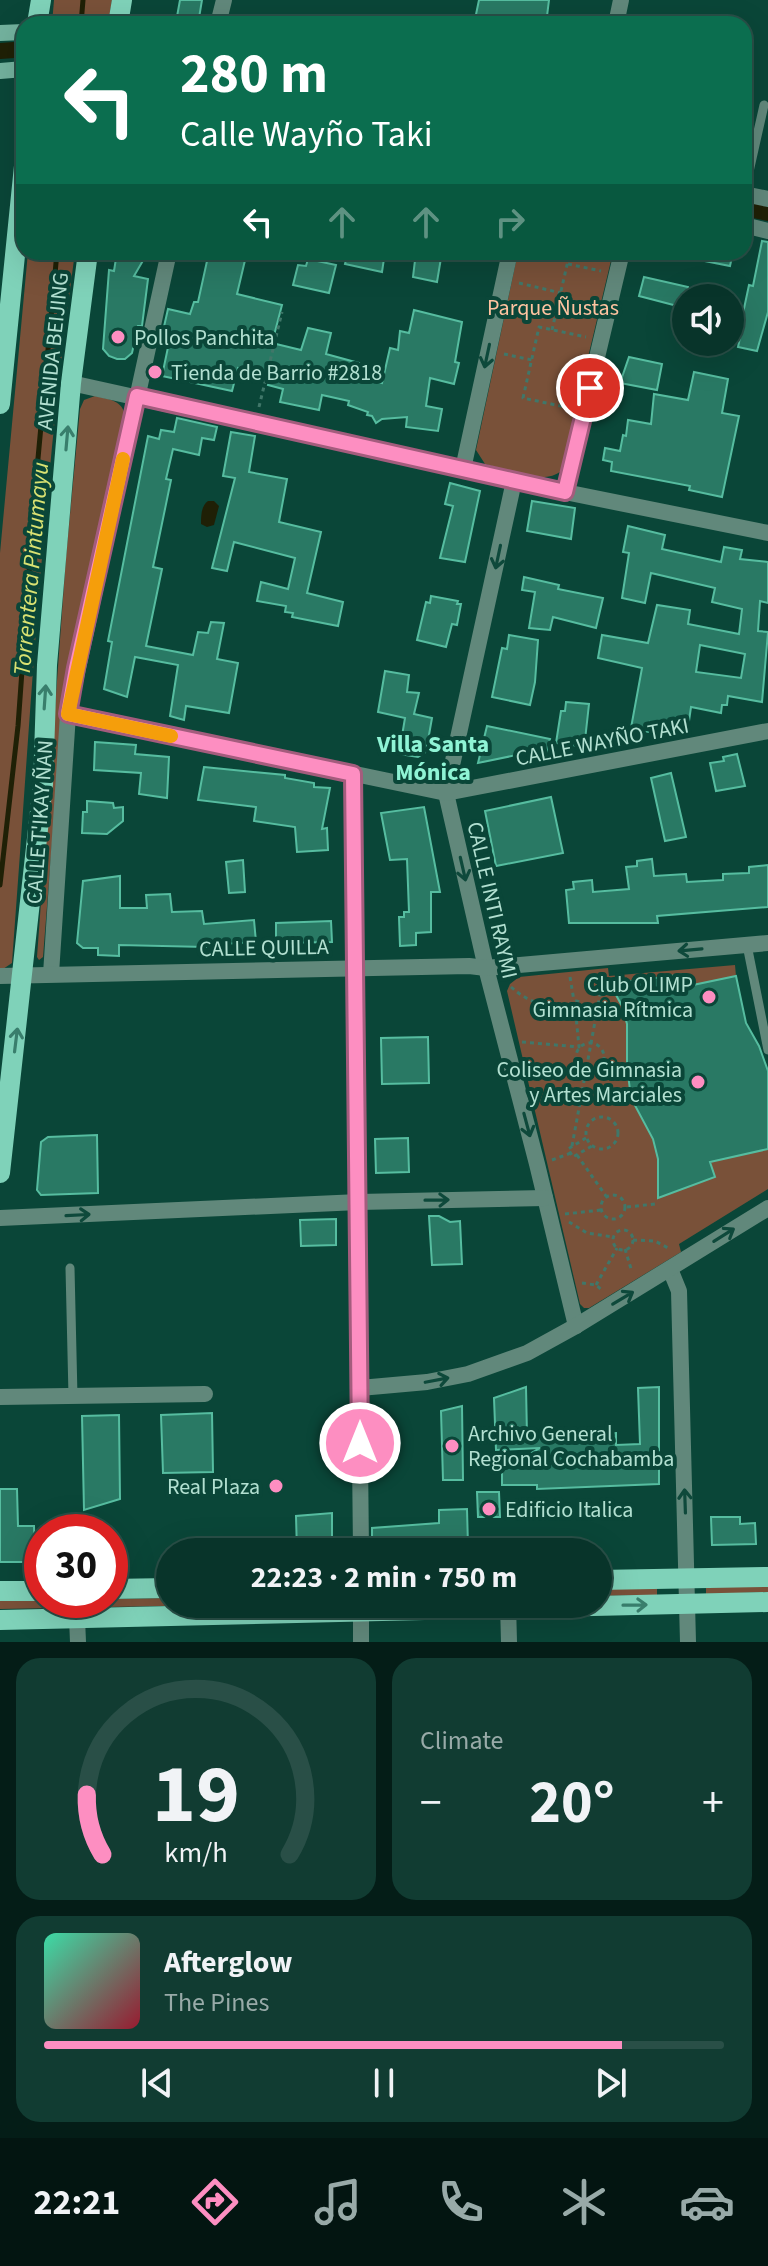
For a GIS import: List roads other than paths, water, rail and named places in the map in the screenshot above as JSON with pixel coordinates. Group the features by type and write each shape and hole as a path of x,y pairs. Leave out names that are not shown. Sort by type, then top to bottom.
{"main road":[{"name":"AVENIDA BEIJING","path":"0,404 16,238"},
{"name":"AVENIDA BEIJING","path":"0,1173 43,784 46,679 71,383 87,260"},
{"path":"612,1580 768,1577"},
{"path":"128,1589 156,1588"},
{"path":"0,1591 24,1591"},
{"path":"612,1605 768,1602"},
{"path":"128,1616 156,1615"},
{"path":"0,1620 77,1618"}],"street":[{"name":"CALLE T'IKAY ÑAN","path":"51,974 68,714 167,260"},
{"path":"463,469 508,260"},
{"path":"565,492 620,260"},
{"path":"71,383 565,492 768,533"},
{"name":"CALLE INTI RAYMI","path":"514,481 446,793 486,968 576,1326"},
{"name":"CALLE WAYÑO TAKI","path":"68,714 446,793 768,731"},
{"path":"353,774 361,1538"},
{"name":"CALLE QUILLA","path":"0,976 356,967 486,968 768,943"},
{"path":"0,1218 359,1202 545,1198"},
{"path":"360,1388 427,1382 468,1374 527,1353 768,1208"},
{"path":"670,1269 679,1291 688,1642"},
{"path":"0,1397 205,1394"},
{"path":"77,1618 78,1642"},
{"path":"361,1618 361,1642"},
{"path":"508,1618 509,1642"}],"lane":[{"path":"752,158 764,105"},
{"path":"747,945 768,1050"},
{"path":"70,1268 73,1396"}],"waterway":[{"name":"Torrentera Pintumayu","path":"82,16 83,0"},
{"path":"0,51 14,50"},
{"path":"752,210 768,213"},
{"name":"Torrentera Pintumayu","path":"0,885 18,726 56,260"}],"place":[{"name":"Pollos Panchita","path":"118,337"},
{"name":"Tienda de Barrio #2818","path":"155,372"},
{"name":"Club OLIMP Gimnasia Rítmica","path":"709,997"},
{"name":"Coliseo de Gimnasia y Artes Marciales","path":"698,1082"},
{"name":"Archivo General Regional Cochabamba","path":"452,1446"},
{"name":"Real Plaza","path":"276,1486"},
{"name":"Edificio Italica","path":"489,1509"}],"district":[{"name":"Villa Santa Mónica","path":"433,758"}],"park label":[{"name":"Parque Ñustas","path":"553,307"}]}
